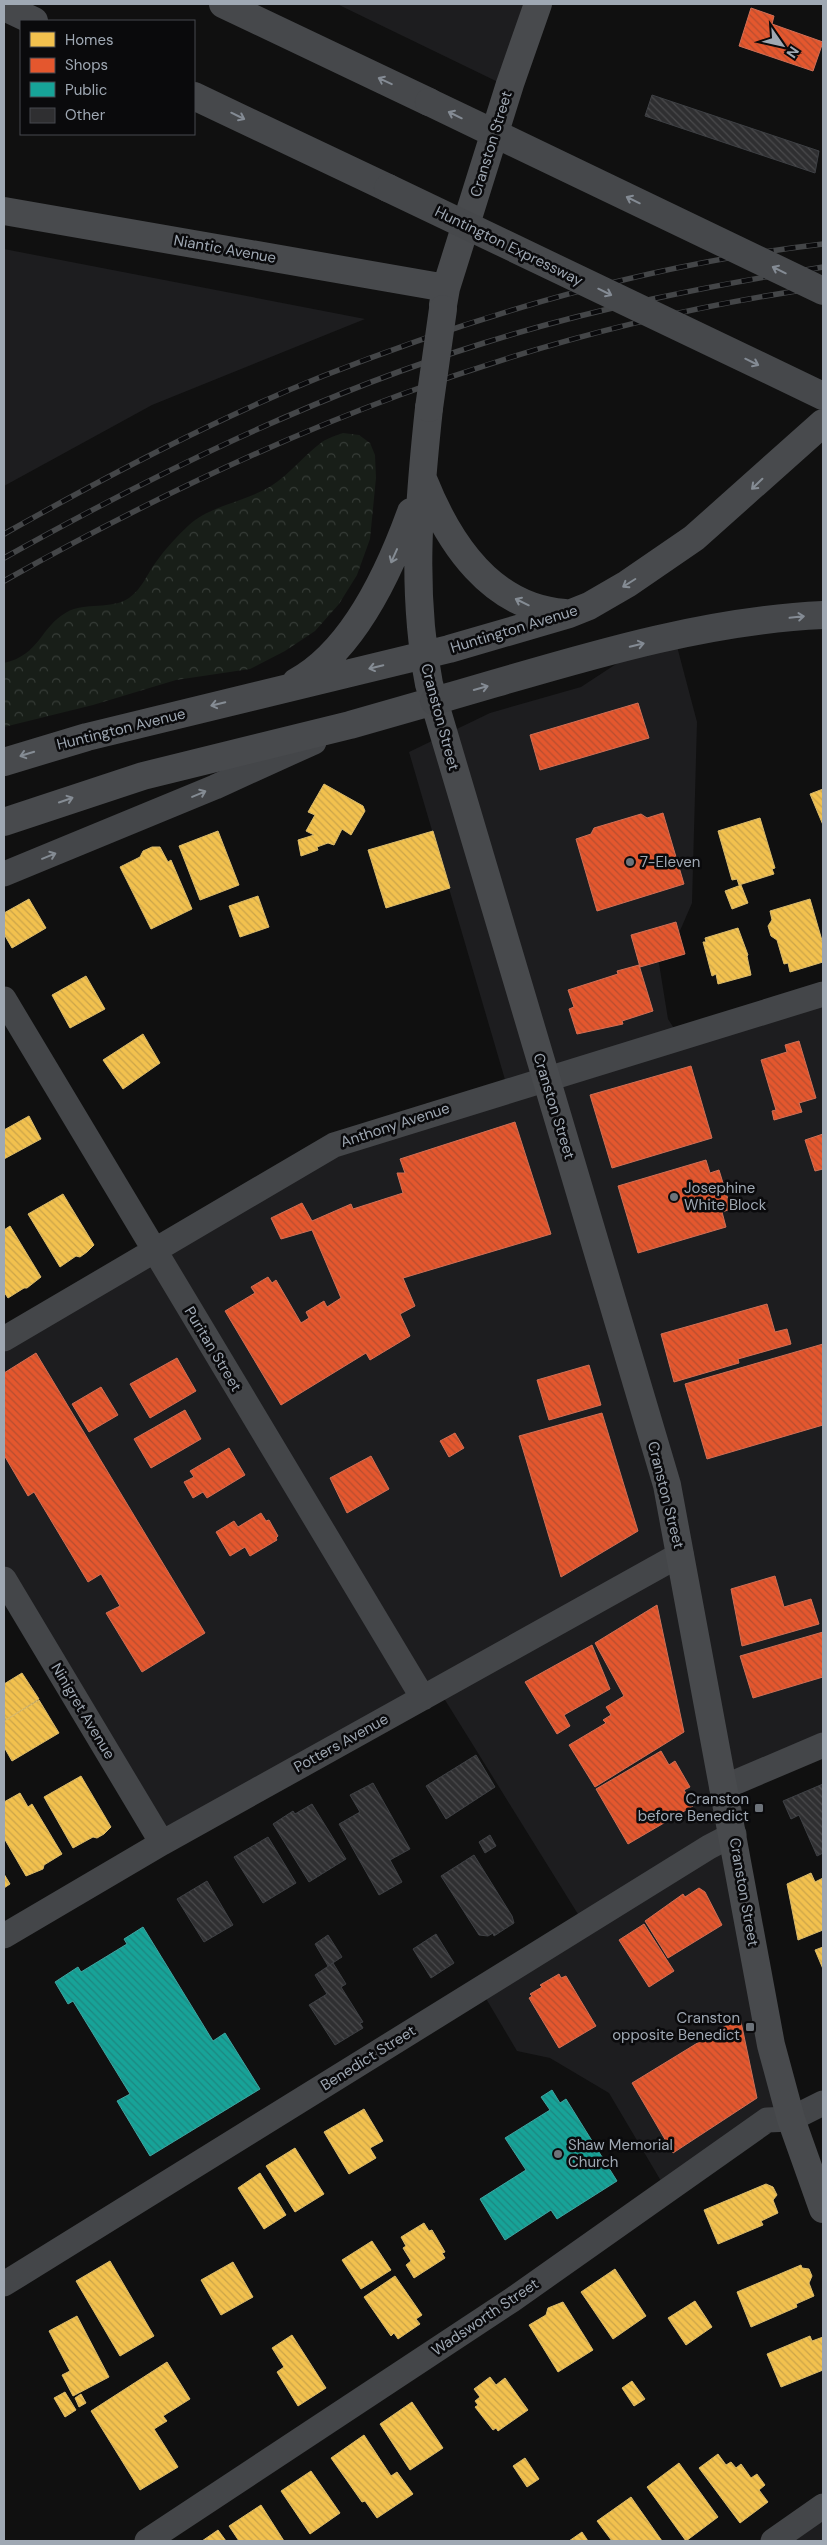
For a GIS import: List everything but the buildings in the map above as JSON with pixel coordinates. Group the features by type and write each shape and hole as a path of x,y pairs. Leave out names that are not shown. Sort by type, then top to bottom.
{"highway":[{"path":"223,4 823,291"},
{"path":"232,4 278,30"},
{"path":"4,7 32,20"},
{"name":"Huntington Expressway","path":"195,96 823,396"},
{"path":"434,701 685,633 752,622 823,615"}],"main road":[{"name":"Cranston Street","path":"538,4 510,84 444,298 422,477 417,572 419,619 424,656 434,701 667,1485 722,1788 734,1834 772,2045 791,2119 823,2209"},
{"name":"Niantic Avenue","path":"4,211 444,298"},
{"name":"Huntington Avenue","path":"4,762 87,737 424,656 569,614 620,589 694,538 823,423"},
{"path":"422,477 448,532 465,556 484,577 510,596 531,606 569,614"},
{"path":"285,688 300,680 326,659 356,623 394,557 422,477"},
{"path":"4,822 68,799 151,774 350,725 434,701"}],"street":[{"path":"4,874 215,787 350,725"},
{"name":"Anthony Avenue","path":"4,1339 334,1145 823,994"},
{"name":"Puritan Street","path":"4,999 423,1698"},
{"name":"Potters Avenue","path":"4,1936 162,1843 681,1554"},
{"name":"Ninigret Avenue","path":"4,1579 162,1843"},
{"path":"722,1788 823,1745"},
{"name":"Benedict Street","path":"4,2284 709,1847 734,1834"},
{"name":"Wadsworth Street","path":"147,2541 512,2300 767,2120 791,2119 823,2103"},
{"path":"773,2541 823,2506"}],"shaded area":[{"path":"337,4 526,4 498,82"},
{"path":"4,249 365,319 152,405 4,486"},
{"path":"665,632 674,635 697,722 692,903 679,933 656,945 668,1019 675,1030 823,982 823,1746 735,1784 787,2110 664,2186 609,2093 550,2058 517,2051 478,1985 581,1919 432,1679 153,1836 4,1592 4,1325 324,1139 506,1083 409,752 490,713 581,687"},
{"path":"823,2498 823,2541 763,2541"}],"green space":[{"path":"343,433 359,435 370,443 375,455 376,478 370,539 357,575 339,604 315,631 285,651 250,669 176,680 93,705 4,727 4,663 25,654 58,618 67,612 82,607 114,604 129,598 141,586 176,538 198,518 271,486 322,442"}],"railway":[{"path":"4,534 121,470 201,430 282,393 383,353 506,312 632,278 695,264 823,244"},
{"path":"4,558 120,495 239,438 360,386 421,364 526,330 568,319 695,290 823,267"},
{"path":"4,581 101,528 200,479 299,435 400,395 502,360 607,330 713,306 823,287"}],"place":[{"name":"7-Eleven","path":"630,862"},
{"name":"Josephine White Block","path":"674,1197"},
{"name":"Cranston before Benedict","path":"759,1808"},
{"name":"Cranston opposite Benedict","path":"750,2027"},
{"name":"Shaw Memorial Church","path":"558,2154"}]}
